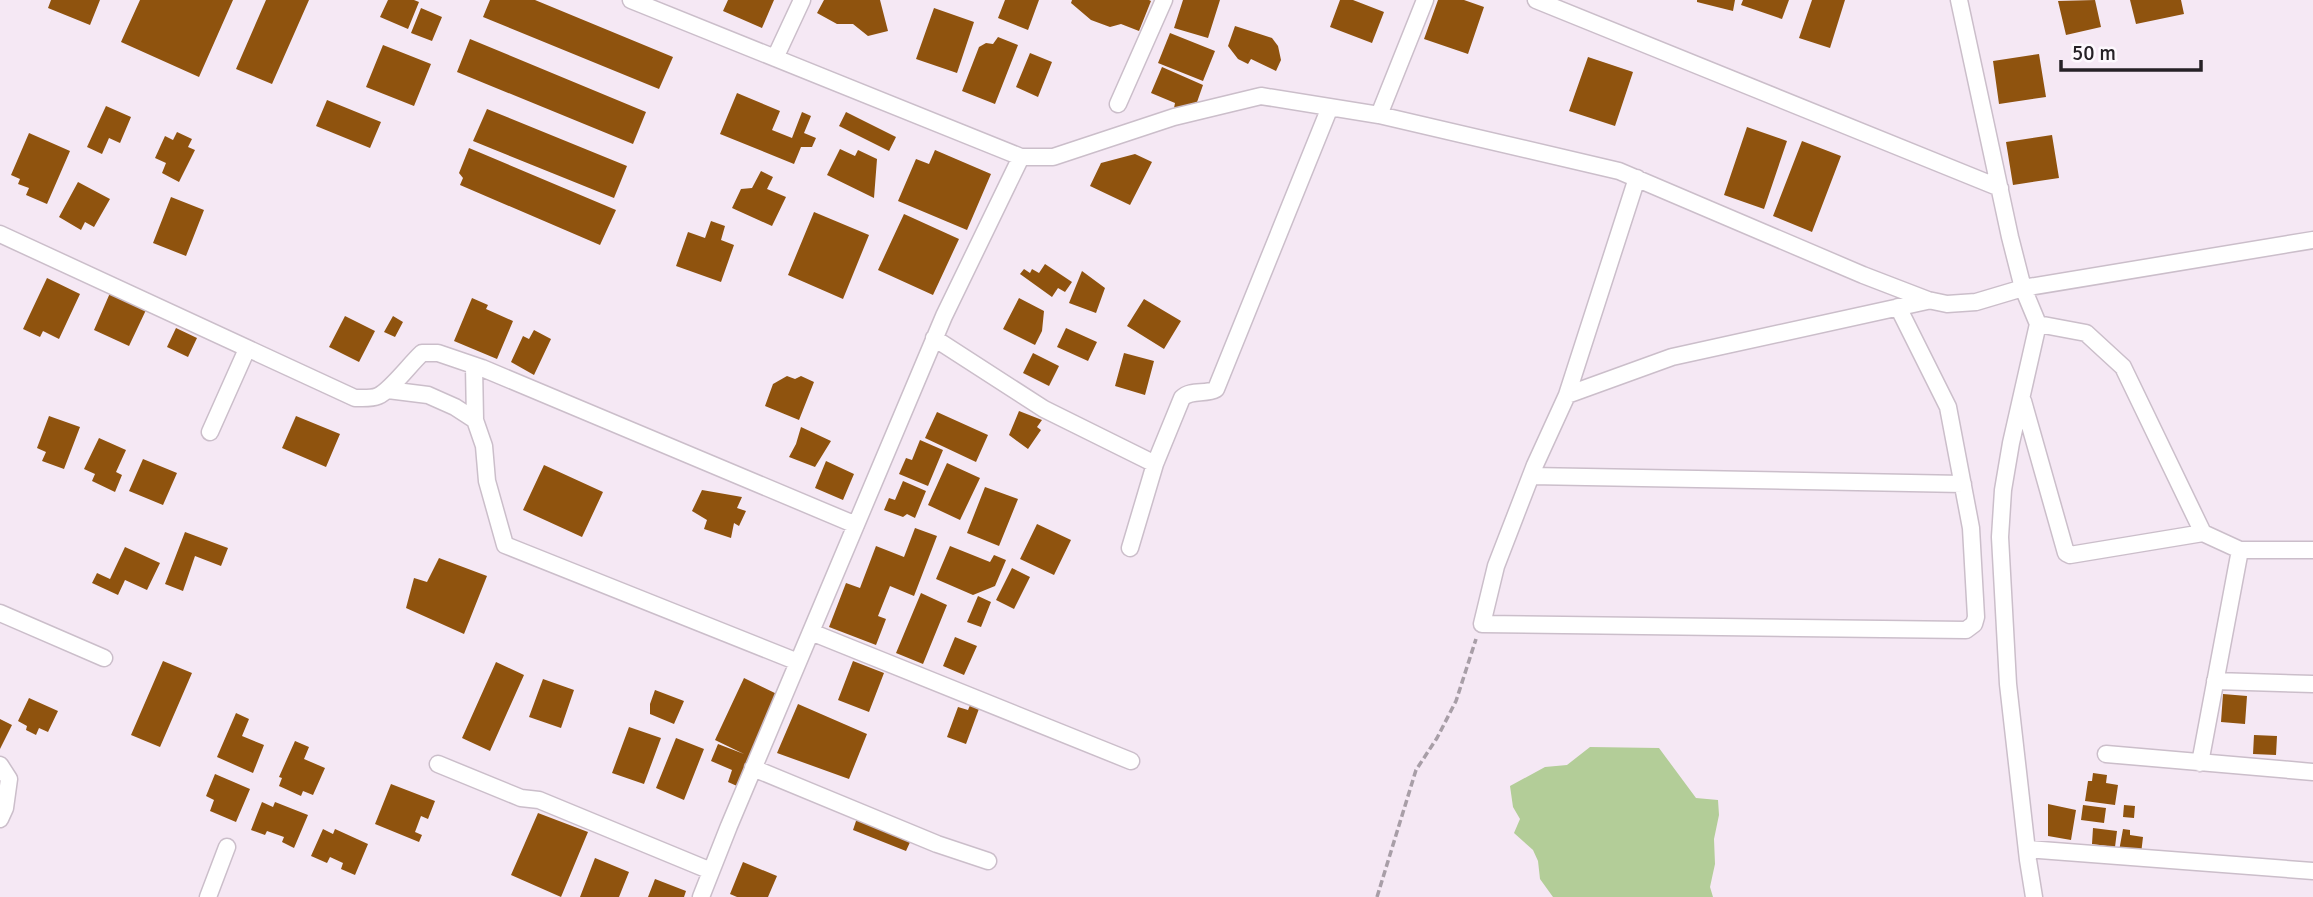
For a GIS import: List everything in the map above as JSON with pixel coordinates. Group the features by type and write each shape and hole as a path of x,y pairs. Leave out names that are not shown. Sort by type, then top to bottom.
{"street":[{"path":"631,0 1021,157 1053,157 1174,117 1261,96 1379,115 1606,167 1863,275 1928,300 1947,304 1976,302 2023,288 2313,240"},
{"path":"775,58 802,0"},
{"path":"1118,104 1164,0"},
{"path":"1379,115 1425,0"},
{"path":"1536,0 2000,188"},
{"path":"1954,2 2023,288 2038,324 2003,490 2000,537 2008,684 2034,897"},
{"path":"1130,548 1155,464 1184,395 1216,389 1330,107"},
{"path":"701,897 934,338 1021,157"},
{"path":"1637,178 1567,395 1531,476 1496,566 1482,624 1966,630 1974,624 1976,617 1971,528 1948,407 1898,307"},
{"path":"0,234 355,398 376,398 388,390 407,366 422,353 438,353 856,525"},
{"path":"1567,395 1672,357 1928,300"},
{"path":"2038,324 2086,333 2123,366 2203,533"},
{"path":"934,338 1044,409 1155,464"},
{"path":"211,432 247,349"},
{"path":"474,366 475,420 484,446 487,481 505,545 798,662"},
{"path":"388,390 428,395 475,420"},
{"path":"2022,398 2066,553 2070,555 2203,533 2240,550 2313,550"},
{"path":"1531,476 1963,484"},
{"path":"2200,763 2240,550"},
{"path":"0,613 104,658"},
{"path":"810,632 1132,761"},
{"path":"2215,681 2313,684"},
{"path":"2106,754 2313,772"},
{"path":"438,764 521,798 539,800 711,870"},
{"path":"0,765 9,779 5,808 0,819"},
{"path":"753,768 937,844 988,861"},
{"path":"208,897 227,847"},
{"path":"2027,849 2313,871"}],"path":[{"path":"1377,897 1416,770 1437,738 1456,701 1482,624"}],"green space":[{"path":"1590,747 1659,748 1696,798 1718,800 1719,815 1714,839 1715,864 1710,887 1713,897 1553,897 1540,879 1538,861 1533,850 1514,833 1520,819 1513,807 1510,786 1545,767 1567,765"}],"building":[{"path":"51,0 100,0 90,25 48,8"},
{"path":"140,0 233,0 199,77 121,42"},
{"path":"266,0 309,0 272,84 236,69"},
{"path":"388,0 419,2 408,29 380,17"},
{"path":"490,0 535,0 673,57 659,89 483,17"},
{"path":"728,0 774,0 762,28 723,11"},
{"path":"824,0 880,0 888,31 868,36 853,24 837,24 817,13"},
{"path":"1005,0 1039,0 1028,30 998,18"},
{"path":"1072,0 1151,1 1139,31 1121,24 1110,27 1091,20 1071,3"},
{"path":"1183,0 1220,0 1208,38 1174,28"},
{"path":"1340,0 1353,0 1384,12 1372,43 1330,27"},
{"path":"1438,0 1464,0 1484,7 1468,54 1424,39"},
{"path":"1697,0 1735,0 1733,11"},
{"path":"1743,0 1789,0 1782,19 1741,5"},
{"path":"1812,0 1845,0 1830,48 1799,38"},
{"path":"2095,0 2101,27 2066,35 2058,1"},
{"path":"2130,0 2181,0 2184,14 2136,24"},
{"path":"421,8 442,17 432,41 411,33"},
{"path":"934,8 974,22 957,73 916,59"},
{"path":"1235,26 1272,38 1278,46 1281,60 1276,71 1251,59 1248,64 1238,59 1228,46"},
{"path":"1170,33 1215,51 1203,81 1158,63"},
{"path":"998,37 1018,45 995,104 962,91 979,47 986,43 993,44"},
{"path":"470,39 646,112 633,144 457,72"},
{"path":"383,45 431,64 414,106 366,87"},
{"path":"1030,53 1052,62 1038,97 1016,87"},
{"path":"2039,54 2046,97 1999,104 1993,61"},
{"path":"1588,57 1633,72 1615,126 1569,111"},
{"path":"1162,67 1203,85 1196,105 1173,113 1175,103 1151,93"},
{"path":"737,93 780,111 772,130 792,138 802,112 811,116 804,133 816,138 812,147 801,147 794,164 720,134"},
{"path":"327,100 381,122 370,148 316,126"},
{"path":"106,106 131,117 120,143 109,138 102,154 87,147"},
{"path":"487,109 627,166 614,198 473,141"},
{"path":"846,112 896,137 889,151 839,126"},
{"path":"1747,127 1787,141 1764,209 1724,195"},
{"path":"177,132 192,139 188,147 195,150 179,182 162,173 166,163 155,158 165,136 173,140"},
{"path":"29,133 70,151 47,204 26,195 29,188 18,184 20,179 11,175"},
{"path":"2052,135 2059,178 2013,185 2006,142"},
{"path":"1802,141 1841,156 1812,232 1773,216"},
{"path":"469,148 616,210 600,245 460,185 463,178 459,173"},
{"path":"840,149 855,156 858,150 877,159 874,198 827,175"},
{"path":"935,150 991,174 967,230 898,201 916,159 929,164"},
{"path":"1135,154 1152,162 1130,205 1090,186 1101,163"},
{"path":"761,171 773,177 767,189 786,197 772,226 732,208 741,189 752,188"},
{"path":"78,182 110,199 94,227 85,222 81,230 59,217"},
{"path":"171,197 204,210 186,256 153,243"},
{"path":"814,212 869,235 843,299 788,275"},
{"path":"904,214 959,239 933,295 878,270"},
{"path":"711,221 725,226 721,240 734,245 721,282 676,266 688,232 705,238"},
{"path":"1045,264 1072,282 1065,292 1058,288 1052,297 1020,274 1024,269 1030,273 1032,269 1039,273"},
{"path":"1082,271 1105,288 1096,313 1069,303"},
{"path":"47,278 80,294 59,339 43,331 40,337 23,329"},
{"path":"110,293 146,310 129,346 94,330"},
{"path":"472,298 488,305 486,309 513,321 497,359 454,341"},
{"path":"1019,298 1044,311 1042,331 1035,345 1003,329"},
{"path":"1144,299 1181,321 1164,349 1127,326"},
{"path":"345,316 375,331 359,362 329,347"},
{"path":"393,316 403,322 395,337 384,332"},
{"path":"176,328 197,338 188,357 167,347"},
{"path":"1066,328 1097,342 1088,361 1057,347"},
{"path":"534,330 551,339 534,375 511,362 523,336 529,339"},
{"path":"1033,353 1059,366 1049,386 1023,373"},
{"path":"1124,353 1154,361 1145,395 1115,386"},
{"path":"787,376 795,379 801,376 814,382 799,420 765,406 773,384"},
{"path":"1019,411 1042,420 1037,427 1041,430 1028,449 1009,435"},
{"path":"937,412 988,435 976,462 925,438"},
{"path":"49,416 80,427 64,469 42,461 46,452 37,448"},
{"path":"296,416 340,434 326,467 282,448"},
{"path":"801,427 831,441 815,467 789,457"},
{"path":"99,438 126,450 116,472 122,475 115,492 92,481 95,474 84,469"},
{"path":"920,440 943,450 928,486 899,474 906,458 912,460"},
{"path":"143,459 177,473 163,505 129,491"},
{"path":"826,461 854,474 843,500 815,488"},
{"path":"947,463 980,478 960,520 928,505"},
{"path":"544,465 603,492 582,537 523,510"},
{"path":"903,481 926,491 915,518 884,510 889,498 895,500"},
{"path":"985,487 1018,499 999,546 967,533"},
{"path":"702,490 742,497 737,508 746,511 739,526 734,523 731,538 704,529 707,520 692,511"},
{"path":"1037,524 1071,540 1054,575 1020,559"},
{"path":"915,528 937,536 914,596 890,586 878,616 886,619 876,645 829,627 846,583 860,588 876,546 904,557"},
{"path":"185,532 228,548 221,566 195,556 183,591 165,584"},
{"path":"950,546 990,562 994,555 1006,560 995,586 973,595 936,579"},
{"path":"125,547 160,563 147,590 125,580 118,595 92,583 97,573 110,579"},
{"path":"439,558 487,576 464,634 406,608 414,578 427,582"},
{"path":"1012,568 1030,577 1014,609 996,600"},
{"path":"921,593 947,605 923,664 896,653"},
{"path":"978,596 991,602 981,627 967,622"},
{"path":"955,637 977,646 964,675 943,666"},
{"path":"163,661 192,673 160,747 131,735"},
{"path":"853,661 884,673 869,712 838,700"},
{"path":"496,662 524,675 490,751 462,738"},
{"path":"744,678 783,697 749,757 737,786 728,782 732,770 711,761 718,744 744,754 715,740"},
{"path":"543,679 574,690 561,728 529,717"},
{"path":"655,690 684,701 674,724 650,714"},
{"path":"2223,694 2247,696 2245,724 2221,722"},
{"path":"29,698 58,711 48,732 39,728 36,735 26,730 27,726 18,721"},
{"path":"971,703 980,706 966,744 947,737 958,707 968,710"},
{"path":"798,704 867,734 849,779 777,753"},
{"path":"236,713 249,719 242,736 264,745 253,773 217,757"},
{"path":"0,719 12,725 0,749"},
{"path":"629,727 661,738 644,784 612,773"},
{"path":"2254,735 2277,736 2276,755 2253,754"},
{"path":"676,738 704,749 684,800 656,788"},
{"path":"295,741 309,747 304,759 325,768 313,795 303,791 301,796 279,786 282,778 279,777"},
{"path":"2093,773 2107,775 2106,783 2118,785 2115,805 2085,801 2088,781 2092,781"},
{"path":"215,774 250,789 236,822 210,811 214,800 206,796"},
{"path":"391,784 435,801 428,819 421,816 415,832 422,835 419,842 375,824"},
{"path":"262,802 273,807 275,802 308,815 294,848 282,842 284,837 267,831 265,835 251,830"},
{"path":"2048,804 2076,810 2071,840 2048,836"},
{"path":"2083,805 2106,808 2104,823 2081,820"},
{"path":"2124,805 2135,806 2134,818 2123,817"},
{"path":"538,813 588,832 561,897 511,875"},
{"path":"857,818 911,840 906,851 853,830"},
{"path":"2093,828 2117,831 2115,847 2092,844"},
{"path":"323,829 333,834 335,829 368,844 355,875 341,869 343,863 330,857 327,863 311,856"},
{"path":"2123,829 2130,830 2130,835 2143,837 2141,854 2119,851"},
{"path":"595,858 629,872 619,897 580,897"},
{"path":"743,862 777,876 768,897 737,897 730,894"},
{"path":"655,879 686,891 684,897 648,897"}]}
